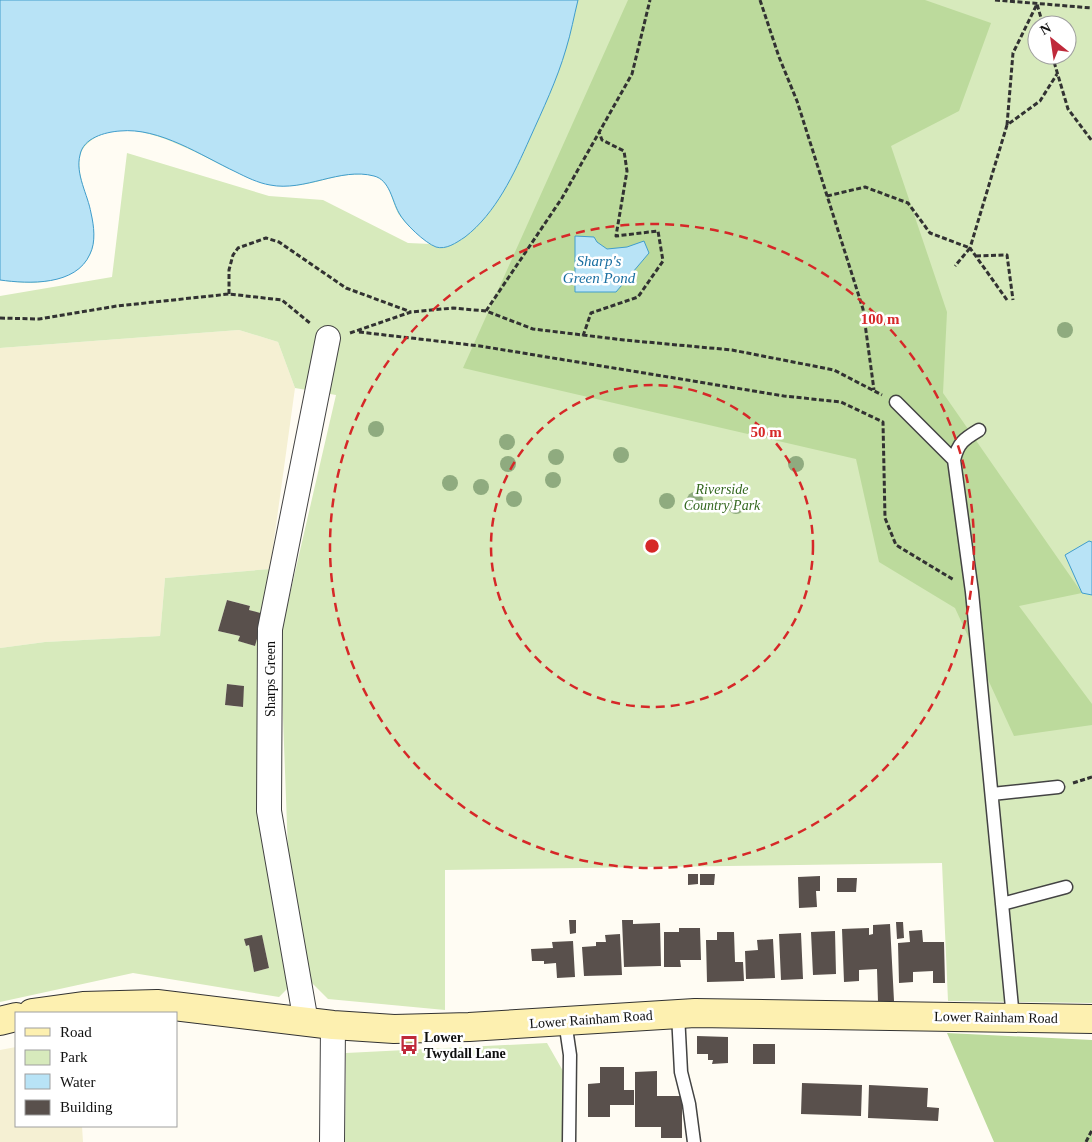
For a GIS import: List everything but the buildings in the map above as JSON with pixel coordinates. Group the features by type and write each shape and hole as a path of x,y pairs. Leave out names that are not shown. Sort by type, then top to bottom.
{"main road":[{"name":"Lower Rainham Road","path":"39,1012 83,1006 157,1004 333,1025 394,1029 469,1027 678,1014 757,1013 1092,1019"},
{"path":"0,1020 15,1016"}],"street":[{"name":"Sharps Green","path":"306,1022 269,812 270,629 328,338"},
{"path":"332,1142 333,1025"}],"lane":[{"path":"896,402 954,460"},
{"path":"979,430 966,437 957,447 954,460 972,592 1013,1018"},
{"path":"992,794 1058,787"},
{"path":"1002,904 1066,887"},
{"path":"678,1014 681,1072 689,1104 694,1142"},
{"path":"565,1021 570,1055 569,1142"}],"path":[{"path":"486,311 562,198 632,74 650,0"},
{"path":"0,318 39,320 117,306 229,294 282,300 328,338 358,332 411,312 453,308 486,311 533,329 584,336 732,350 834,370 874,390 863,309 797,101 779,57 760,0"},
{"path":"996,0 1092,8"},
{"path":"1037,4 1040,15"},
{"path":"955,266 970,248 1007,125 1013,52 1037,4"},
{"path":"1055,65 1068,109 1092,141"},
{"path":"1007,125 1040,101 1057,74"},
{"path":"584,336 591,313 638,297 663,261 658,231 616,236 627,163 624,151 602,140 599,131"},
{"path":"827,196 865,187 908,203 930,233 970,248 1007,300"},
{"path":"229,294 228,270 233,255 238,248 266,238 279,242 346,288 411,312"},
{"path":"975,256 1007,255 1013,300"},
{"path":"358,332 480,346 784,396 841,402 883,422 885,518 896,545 972,592"},
{"path":"1086,1142 1092,1130"}],"shaded area":[{"path":"239,330 278,342 295,388 270,569 165,578 160,636 45,642 0,648 0,348"},
{"path":"15,1047 15,1127 82,1127 83,1142 0,1142 0,1050"}],"green space":[{"name":"Riverside Country Park","path":"0,0 1092,0 1092,1003 948,1001 942,863 445,870 445,1010 328,999 310,981 289,879 280,637 336,395 295,388 278,342 239,330 0,348 0,296 112,277 127,153 269,196 323,200 408,243 431,244 414,232 403,220 397,211 388,188 380,179 374,176 354,174 302,185 283,186 255,180 237,173 171,141 126,130 105,133 87,144 80,156 80,172 93,227 93,245 86,261 62,278 45,282 0,280"},
{"path":"628,0 925,0 991,23 959,111 891,146 947,312 943,393 1082,593 1019,606 1092,704 1092,725 1014,736 955,608 879,562 856,459 463,368"},
{"path":"270,569 261,709 292,984 279,997 133,973 0,1002 0,648 45,642 160,636 165,578","holes":["227,600 250,606 249,610 263,614 255,646 239,641 240,636 218,631","227,684 244,686 242,707 225,705","262,936 269,968 254,972 249,945 246,946 245,939"]},
{"path":"947,1033 1092,1040 1092,1142 994,1142"},
{"path":"547,1043 563,1071 563,1142 345,1142 346,1053"}],"water":[{"path":"0,0 578,0 568,43 558,72 517,165 495,205 476,227 455,244 440,248 431,245 421,237 402,217 384,182 374,176 348,175 296,185 270,185 248,178 165,138 150,133 120,131 108,133 90,140 85,144 80,155 80,177 94,229 94,239 90,254 74,272 63,277 38,282 24,282 0,280"},
{"name":"Sharp's Green Pond","path":"575,236 594,237 597,242 607,249 627,247 644,241 649,253 616,292 575,292"},
{"path":"1089,541 1092,542 1092,595 1082,593 1065,555"}],"place":[{"name":"Lower Twydall Lane","path":"409,1045"}]}
